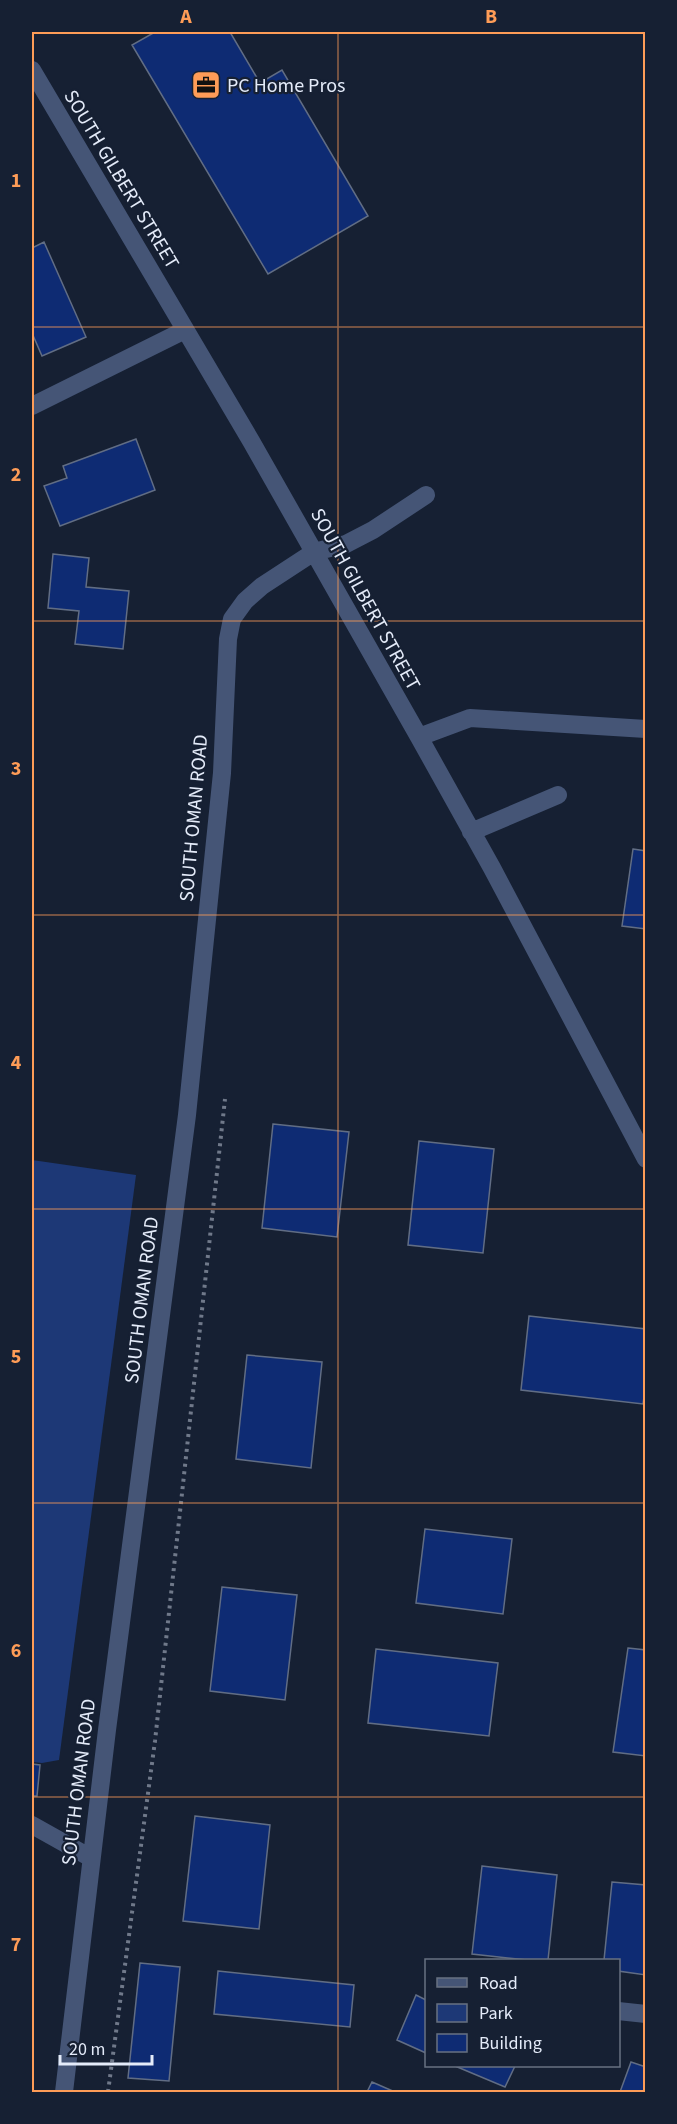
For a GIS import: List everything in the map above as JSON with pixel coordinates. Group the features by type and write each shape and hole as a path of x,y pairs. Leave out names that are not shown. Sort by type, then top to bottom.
{"street":[{"name":"SOUTH GILBERT STREET","path":"32,70 314,552 419,737 645,1159"},
{"path":"32,406 185,330"},
{"name":"SOUTH OMAN ROAD","path":"64,2092 91,1858 187,1115 222,773 228,639 232,619 245,601 262,586 314,552 346,544 426,495"},
{"path":"419,737 470,718 645,729"},
{"path":"471,832 558,795"},
{"path":"32,1825 91,1858"},
{"path":"620,2011 645,2014"}],"path":[{"path":"108,2092 155,1741 225,1099"}],"green space":[{"path":"32,1160 136,1175 59,1760 42,1763 32,1762"}],"building":[{"path":"155,32 230,32 260,83 282,70 368,216 268,274 132,45"},
{"path":"44,242 86,337 42,356 32,333 32,248"},
{"path":"136,439 155,490 60,526 44,486 67,478 63,466"},
{"path":"53,554 89,558 86,587 129,591 123,649 75,644 79,611 48,608"},
{"path":"633,849 646,851 646,929 622,926"},
{"path":"273,1124 349,1132 337,1237 262,1228"},
{"path":"419,1141 494,1149 483,1253 408,1245"},
{"path":"529,1316 646,1329 646,1383 643,1404 521,1390"},
{"path":"247,1355 322,1362 311,1468 236,1459"},
{"path":"425,1529 512,1539 503,1614 416,1603"},
{"path":"222,1587 297,1595 285,1700 210,1691"},
{"path":"628,1648 646,1650 646,1756 613,1752"},
{"path":"376,1649 498,1663 489,1736 368,1723"},
{"path":"32,1764 40,1765 37,1796 32,1796"},
{"path":"195,1816 270,1825 259,1929 183,1921"},
{"path":"482,1866 557,1875 548,1959 518,1959 472,1954"},
{"path":"612,1882 646,1885 646,1975 620,1971 620,1959 604,1959"},
{"path":"140,1963 180,1967 169,2081 128,2078"},
{"path":"218,1971 354,1985 350,2027 214,2014"},
{"path":"416,1995 425,2000 425,2053 397,2040"},
{"path":"631,2062 646,2067 646,2092 620,2092"},
{"path":"457,2067 515,2067 505,2087"},
{"path":"372,2082 395,2092 367,2092"}],"place":[{"name":"PC Home Pros","path":"206,85"}]}
